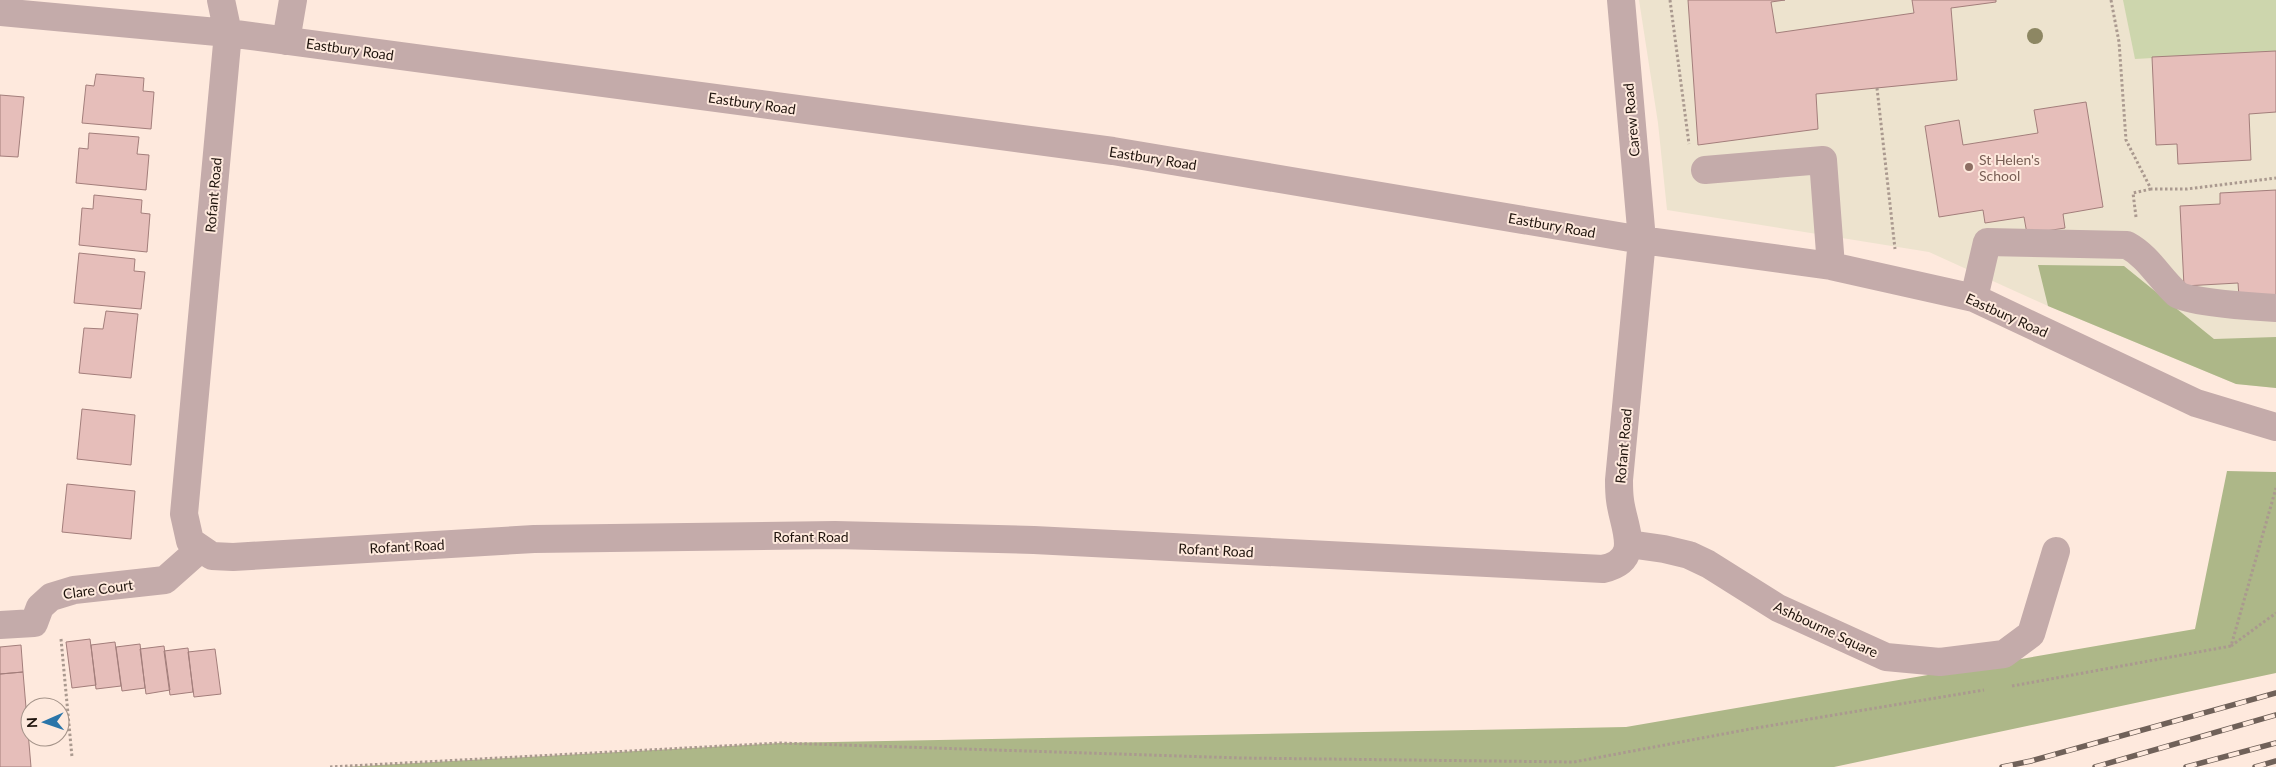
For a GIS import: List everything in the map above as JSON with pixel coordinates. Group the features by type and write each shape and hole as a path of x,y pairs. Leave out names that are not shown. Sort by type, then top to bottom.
{"street":[{"name":"Rofant Road","path":"221,0 228,33 184,514 190,541 212,556 534,539 835,535 1034,540 1603,568 1614,566 1629,544 1620,500 1619,480 1642,240"},
{"path":"286,40 293,0"},
{"name":"Carew Road","path":"1621,0 1642,240"},
{"name":"Eastbury Road","path":"0,12 286,40 1113,151 1642,240 1831,266 1974,298 2196,403 2276,427"},
{"path":"1704,170 1823,160 1831,266"},
{"path":"1974,298 1987,242 2127,245 2140,252 2178,296 2219,304 2276,308"},
{"name":"Ashbourne Square","path":"1629,544 1664,549 1708,564 1778,608 1886,657 1940,662 2004,654 2031,634 2056,551"},
{"name":"Clare Court","path":"0,625 34,623 40,607 51,597 74,590 165,580 200,549"}],"path":[{"path":"1670,0 1689,147 1704,170"},
{"path":"2111,0 2119,42 2126,140 2150,189 2187,190 2276,178"},
{"path":"1877,88 1899,281"},
{"path":"2231,646 2276,488"},
{"path":"56,595 72,757"},
{"path":"2008,686 2231,646 2276,613"},
{"path":"330,767 780,743 1240,758 1574,762 1750,729 1989,690"}],"shaded area":[{"name":"St Helen's School","path":"1639,0 2276,0 2276,388 2236,384 2048,306 1929,252 1667,210 1658,123"}],"green space":[{"path":"2123,0 2276,0 2276,51 2135,59"},
{"path":"2038,265 2124,266 2214,339 2276,337 2276,388 2236,384 2048,306"},
{"path":"2227,471 2276,472 2276,673 1834,767 343,767 780,743 1626,727 2195,629"}],"building":[{"path":"1688,0 1785,0 1771,2 1776,33 1914,13 1912,0 1996,0 1996,2 1951,8 1957,80 1816,94 1818,129 1698,145"},
{"path":"2276,51 2276,112 2249,114 2251,160 2178,164 2177,144 2156,145 2152,57"},
{"path":"96,74 144,78 143,91 154,92 151,129 82,123 86,85 94,86"},
{"path":"0,95 24,97 18,157 0,156"},
{"path":"2086,102 2103,207 2063,214 2065,228 2027,234 2024,217 1985,223 1983,210 1939,217 1925,126 1959,120 1963,145 2038,133 2034,110"},
{"path":"89,133 139,137 137,154 149,155 146,190 76,183 79,148 88,149"},
{"path":"2276,190 2276,295 2239,297 2238,283 2184,286 2180,206 2220,204 2220,193"},
{"path":"94,195 142,200 141,213 150,214 147,252 79,245 82,208 93,209"},
{"path":"79,253 135,259 134,271 145,272 141,309 74,303"},
{"path":"106,311 138,314 131,378 79,373 84,328 103,329"},
{"path":"82,409 135,415 131,465 77,459"},
{"path":"67,484 135,491 131,539 62,532"},
{"path":"90,639 96,685 72,688 66,642"},
{"path":"115,642 121,686 96,689 91,645"},
{"path":"140,644 145,688 122,691 116,647"},
{"path":"21,645 23,672 0,674 0,647"},
{"path":"164,646 170,690 146,694 140,649"},
{"path":"188,648 193,692 170,695 164,651"},
{"path":"215,649 221,694 194,697 188,652"},
{"path":"23,672 25,697 20,697 20,747 29,747 31,767 0,767 0,674"}],"railway":[{"path":"2002,767 2031,761 2276,693"},
{"path":"2095,767 2276,715"},
{"path":"2186,767 2276,743"},
{"path":"2255,767 2276,761"}],"place":[{"name":"St Helen's School","path":"1969,167"}]}
